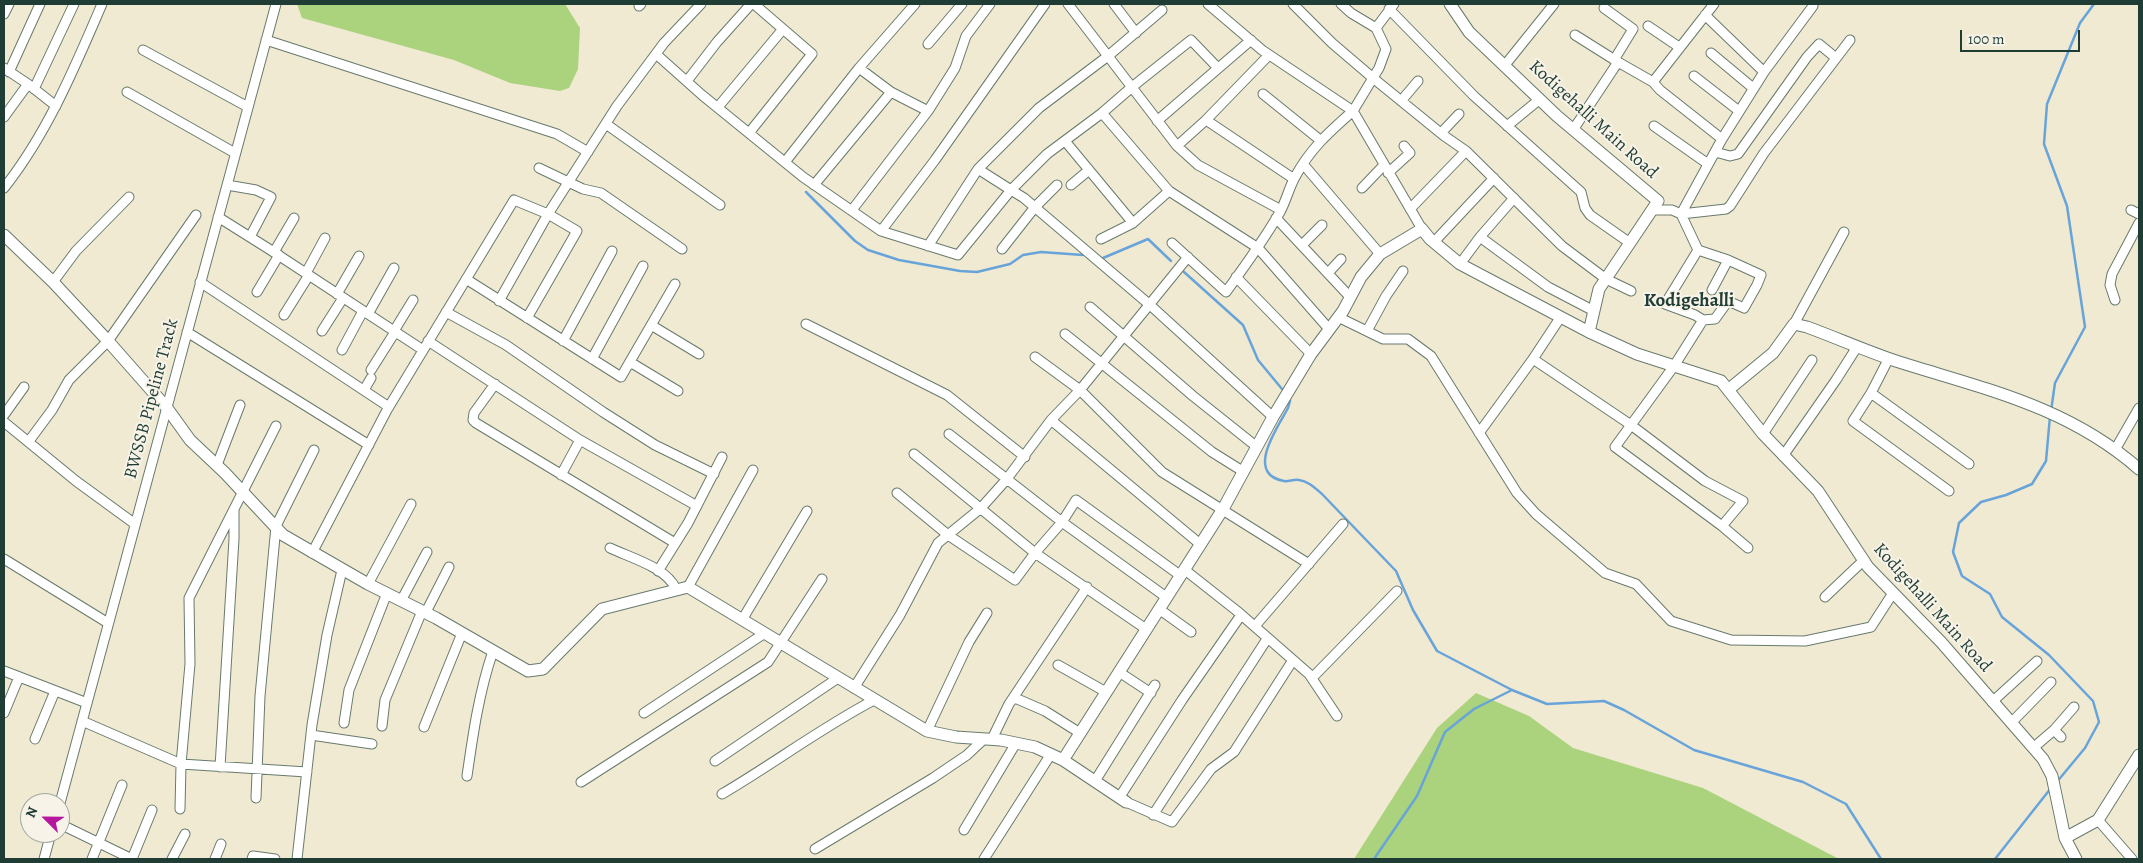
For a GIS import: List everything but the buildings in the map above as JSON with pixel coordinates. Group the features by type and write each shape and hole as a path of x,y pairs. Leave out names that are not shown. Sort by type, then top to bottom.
{"street":[{"path":"4,14 9,4"},
{"path":"40,4 6,70 56,106"},
{"path":"4,117 31,87 74,4"},
{"path":"4,188 39,136 56,106 102,4"},
{"name":"BWSSB Pipeline Track","path":"63,793 276,4"},
{"path":"499,301 548,214 606,124 656,54 701,4"},
{"path":"687,81 753,4 784,29 812,54 749,133"},
{"path":"785,162 859,68 915,4"},
{"path":"928,44 962,4"},
{"path":"852,210 928,111 955,68 966,36 990,4"},
{"path":"881,232 935,160 1045,4"},
{"path":"1068,4 1177,146 1198,165 1279,214 1302,245 1350,297"},
{"path":"1114,4 1136,33"},
{"path":"1063,760 1223,509 1273,417 1311,354 1338,317 1361,277 1380,254 1422,228 1353,111 1269,55 1208,4"},
{"path":"1293,4 1332,43 1373,78 1440,133 1466,151 1562,246 1606,279 1631,291"},
{"path":"1172,242 1226,292 1258,248 1279,214 1294,179 1303,164 1320,140 1353,111 1380,68 1386,49 1376,28 1351,13 1341,4"},
{"name":"Kodigehalli Main Road","path":"1450,4 1469,32 1573,130 1658,201 1652,210"},
{"path":"1505,65 1554,4"},
{"path":"1652,82 1714,4"},
{"path":"1376,28 1392,6 1474,96 1581,192 1585,208 1590,215 1630,243"},
{"path":"1681,214 1722,139 1753,88 1813,6"},
{"path":"1573,130 1616,61 1633,28 1604,8"},
{"path":"928,246 978,169 1039,108 1108,56 1162,10"},
{"path":"1705,15 1764,72"},
{"path":"1648,26 1679,47"},
{"path":"718,107 784,29"},
{"path":"1576,35 1652,82 1668,97 1722,139"},
{"path":"266,40 557,134 588,152"},
{"path":"656,54 814,185 881,232 958,255 1011,190 1047,154 1102,113 1132,86 1191,40 1218,68"},
{"path":"1157,121 1251,40"},
{"path":"1589,332 1599,289 1652,210 1672,210 1681,214 1726,209 1730,206 1764,154 1850,40"},
{"path":"1715,152 1730,156 1738,154 1807,57 1819,44 1836,58"},
{"path":"143,50 248,107"},
{"path":"1711,53 1753,88"},
{"path":"1177,146 1206,120 1269,55"},
{"path":"859,68 891,92 928,111"},
{"path":"1694,76 1739,111"},
{"path":"1401,101 1418,81"},
{"path":"127,92 235,153"},
{"path":"814,185 891,92"},
{"path":"1263,94 1320,140"},
{"path":"1507,126 1540,99"},
{"path":"1102,113 1169,191 1258,248 1329,329"},
{"path":"1440,133 1459,114"},
{"path":"1206,120 1294,179"},
{"path":"606,124 720,205"},
{"path":"1654,126 1708,164"},
{"path":"1064,141 1133,223"},
{"path":"1362,188 1410,153 1404,146"},
{"path":"1410,209 1466,151"},
{"path":"1303,164 1380,254"},
{"path":"538,168 583,189 601,193 682,249"},
{"path":"978,169 1035,207 1150,305 1273,417"},
{"path":"1071,185 1089,170"},
{"path":"1434,242 1494,178"},
{"path":"227,185 256,190 271,197 250,237"},
{"path":"1002,249 1035,207 1057,185"},
{"path":"1101,239 1133,223 1169,191"},
{"path":"53,282 76,251 129,197"},
{"path":"1460,264 1480,237 1514,198"},
{"path":"312,553 389,407 514,200 548,214 577,232 527,318"},
{"path":"1681,214 1698,250 1728,260 1760,275 1757,285 1744,308 1728,301 1715,319 1703,320 1695,315 1665,304 1698,250"},
{"path":"29,441 52,410 69,380 108,341 196,215"},
{"path":"218,217 423,350"},
{"path":"257,292 294,218"},
{"path":"2115,300 2111,293 2110,285 2112,274 2139,223"},
{"path":"1302,245 1322,225"},
{"name":"Kodigehalli Main Road","path":"1422,228 1434,242 1460,264 1560,318 1637,354 1721,381 1763,434 1818,490 1868,567 1941,642 2043,759 2050,773 2065,838"},
{"path":"1728,390 1772,353 1794,324 1844,232"},
{"path":"4,235 53,282 108,341 166,408 190,440 217,465 283,535 342,570 424,612 528,671 543,669 602,609 682,588 753,470"},
{"path":"1480,237 1548,287 1594,311"},
{"path":"284,315 325,238"},
{"path":"563,341 612,251"},
{"path":"322,331 359,256"},
{"path":"854,688 900,615 938,543 981,508 1006,480 1051,420 1080,390 1188,257"},
{"path":"1328,273 1341,259"},
{"path":"1712,290 1728,260"},
{"path":"592,359 644,266"},
{"path":"342,350 394,268"},
{"path":"1367,331 1386,296 1403,271"},
{"path":"1236,277 1311,354"},
{"path":"466,279 621,377 675,284"},
{"path":"200,282 315,360 389,407"},
{"path":"364,390 371,374 413,300"},
{"path":"1090,307 1257,447"},
{"path":"446,312 506,345 603,412 655,445 714,474"},
{"path":"1338,317 1383,339 1408,339 1432,356 1517,493 1536,514 1605,573 1636,584 1671,621 1731,640 1805,640 1871,627 1893,593"},
{"path":"1479,433 1533,359 1560,318"},
{"path":"1703,320 1674,366 1615,447 1722,526 1748,548"},
{"path":"806,324 947,395 1025,457"},
{"path":"1794,324 1808,327 1889,358 1960,379 2045,409 2061,416 2116,448 2139,469"},
{"path":"651,325 699,354"},
{"path":"187,332 369,445"},
{"path":"1065,334 1212,452 1244,472"},
{"path":"428,341 580,440 697,506"},
{"path":"1783,456 1857,347"},
{"path":"1035,357 1080,390 1162,472 1309,564"},
{"path":"1889,358 1853,422 1949,491"},
{"path":"1533,359 1631,425 1705,480 1742,501 1722,526"},
{"path":"1763,434 1812,360"},
{"path":"630,362 678,391"},
{"path":"495,384 474,414 473,420 675,543"},
{"path":"4,415 24,386"},
{"path":"1871,393 1969,464"},
{"path":"217,465 240,405"},
{"path":"2116,448 2139,408"},
{"path":"1051,420 1200,544"},
{"path":"4,422 76,481 135,524"},
{"path":"180,809 181,764 190,664 189,598 276,426"},
{"path":"949,434 1006,480 1166,597"},
{"path":"561,475 580,440"},
{"path":"256,798 260,696 276,526 314,450"},
{"path":"914,454 1035,553 1146,629"},
{"path":"658,571 697,506 722,458"},
{"path":"896,493 948,535 1015,580 1062,522 1076,500 1183,573 1255,626 1267,639 1312,678 1337,716"},
{"path":"368,584 411,504"},
{"path":"220,767 234,539 234,508"},
{"path":"742,620 808,511"},
{"path":"1255,626 1344,524"},
{"path":"610,548 658,571 682,588 781,642 854,688 927,730 956,737 988,739 1035,747 1063,760 1122,800 1153,816 1172,822 1211,768 1234,752 1293,660"},
{"path":"402,601 427,552"},
{"path":"4,560 108,623"},
{"path":"1825,597 1864,560"},
{"path":"382,726 384,700 424,612 449,567"},
{"path":"297,859 311,735 327,635 342,570"},
{"path":"581,782 768,662 822,579"},
{"path":"814,849 933,778 988,739 1040,655 1087,588"},
{"path":"1312,678 1398,591"},
{"path":"344,723 349,690 387,594"},
{"path":"1159,609 1191,632"},
{"path":"927,730 969,642 986,613"},
{"path":"1122,800 1241,616"},
{"path":"424,727 462,633"},
{"path":"644,713 764,633"},
{"path":"1153,816 1267,639"},
{"path":"467,776 477,710 484,677 493,651"},
{"path":"1992,702 2038,661"},
{"path":"1058,665 1106,692"},
{"path":"4,671 87,703"},
{"path":"1095,781 1153,689 1119,672"},
{"path":"4,712 19,676"},
{"path":"715,761 838,678"},
{"path":"2011,723 2051,682"},
{"path":"35,739 56,691"},
{"path":"1015,698 1045,711 1080,733"},
{"path":"722,794 757,774 842,717 874,700"},
{"path":"2033,748 2054,730 2074,707"},
{"path":"82,722 181,764 307,772"},
{"path":"2054,730 2061,737"},
{"path":"311,735 372,744"},
{"path":"964,830 1016,743"},
{"path":"984,859 1051,754"},
{"path":"2076,859 2065,838 2098,820 2139,755"},
{"path":"92,859 122,785"},
{"path":"70,829 132,859 152,810"},
{"path":"2098,820 2132,859"},
{"path":"172,859 185,834"},
{"path":"44,859 49,843"},
{"path":"215,859 222,844"},
{"path":"252,859 253,856 275,859"}],"green space":[{"path":"297,4 565,4 580,28 578,69 569,88 560,91 510,83 454,60 302,18"},
{"path":"1476,693 1529,716 1573,748 1703,788 1839,859 1354,859 1437,728"}],"waterway":[{"path":"2051,411 2055,383 2085,327 2067,206 2044,144 2047,104 2080,23 2094,4"},
{"path":"806,192 855,241 868,250 899,260 960,271 977,272 1010,264 1023,255 1041,252 1083,255"},
{"path":"1103,258 1148,239 1171,261"},
{"path":"1184,272 1243,325 1258,360 1282,389"},
{"path":"1290,401 1267,449 1266,469 1272,477 1284,481 1302,481 1314,487 1396,571 1413,610 1437,651 1512,690 1547,704 1604,701 1624,710 1694,750 1803,782 1846,804 1881,859"},
{"path":"2050,416 2046,461 2032,484 2006,495 1981,502 1959,523 1953,552 1962,576 1990,594 2002,617 2049,655 2093,701 2099,722 2085,748 2056,783"},
{"path":"1374,859 1417,796 1445,732 1474,709 1512,690"},
{"path":"1995,859 2051,788"}],"district":[{"name":"Kodigehalli","path":"1689,301"}]}
